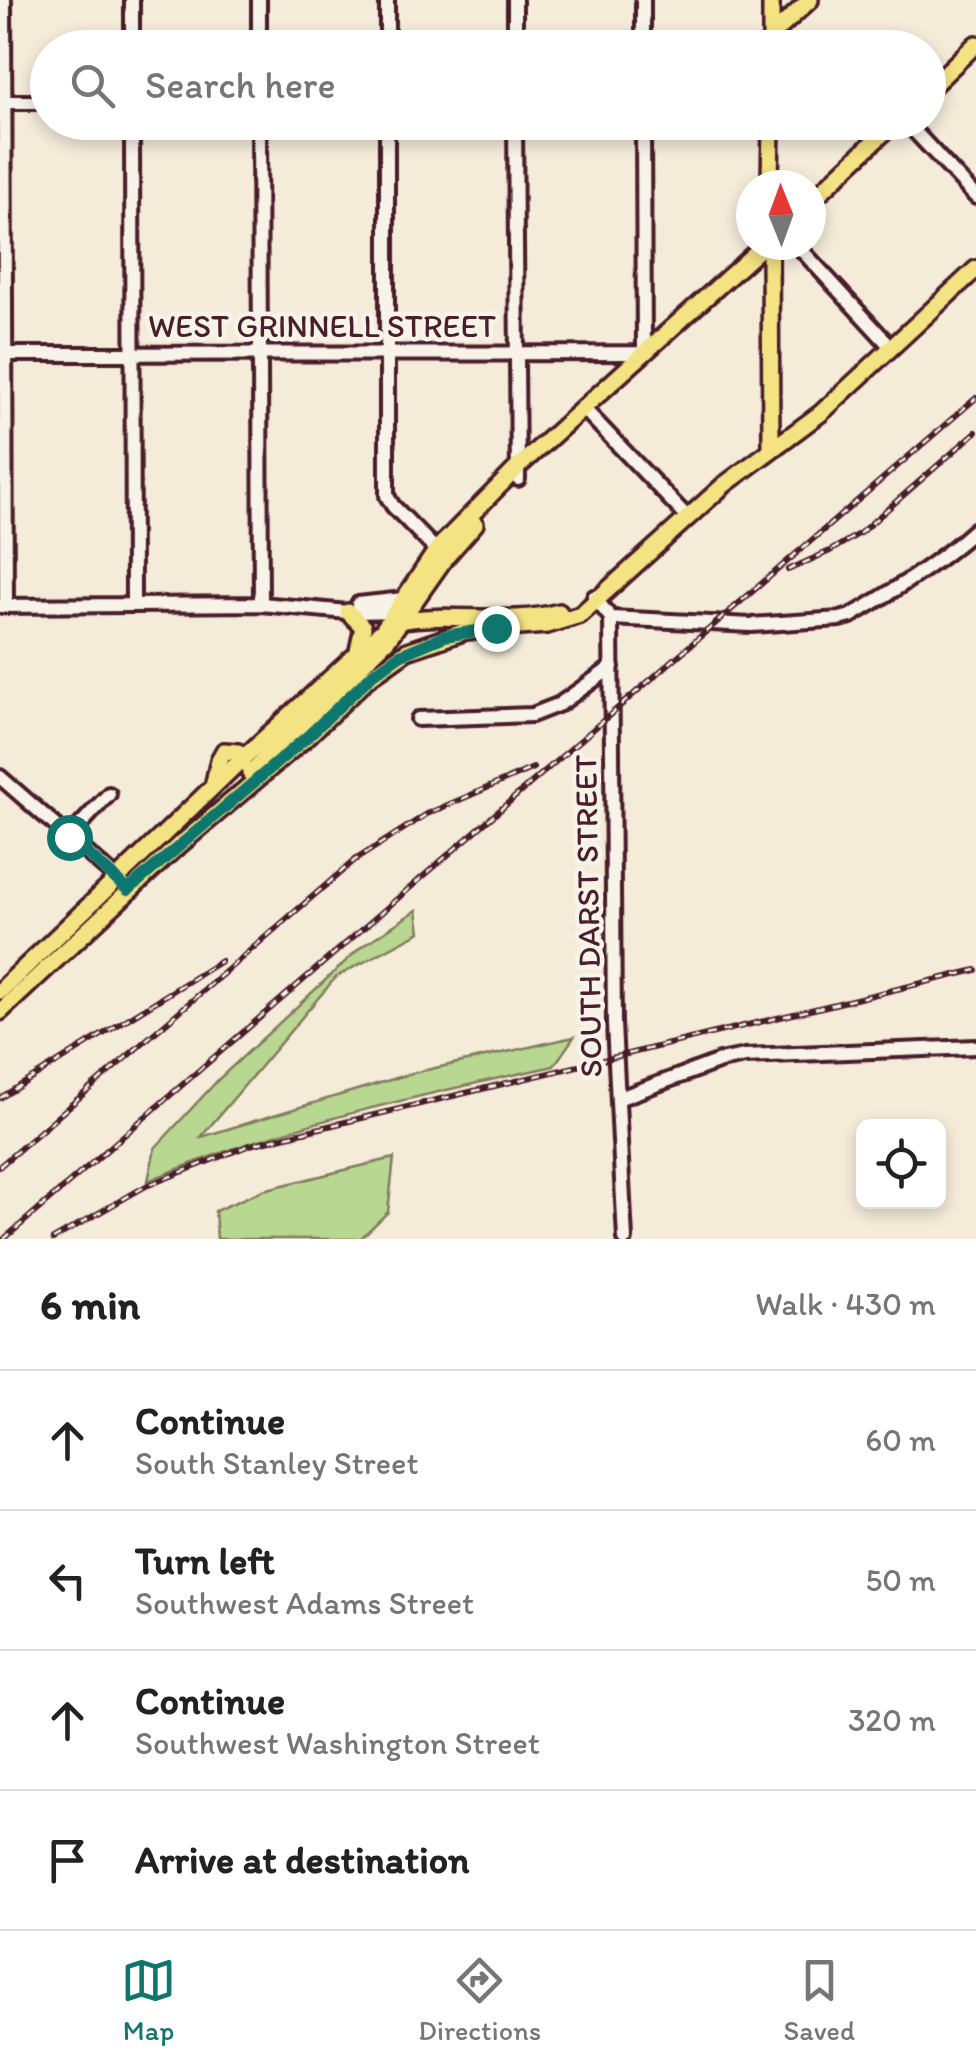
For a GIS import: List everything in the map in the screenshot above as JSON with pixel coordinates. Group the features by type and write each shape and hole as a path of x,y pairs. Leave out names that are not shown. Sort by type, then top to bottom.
{"main road":[{"path":"771,30 772,0"},
{"path":"782,30 810,0"},
{"path":"946,73 976,44"},
{"path":"770,170 771,140"},
{"path":"826,187 876,140"},
{"path":"174,850 359,670 436,550 748,260"},
{"path":"769,260 772,450"},
{"path":"736,270 748,268 770,273"},
{"path":"0,991 123,884 174,850 308,736 373,674 406,651 466,631 555,624 580,615 739,473 821,412 976,269"},
{"path":"0,1012 213,787 421,594 452,550 518,473"},
{"path":"421,594 428,605 448,616"},
{"path":"401,610 448,616 546,615 596,599"},
{"path":"348,612 363,627 357,654"},
{"path":"240,782 243,758"}],"street":[{"path":"4,0 3,606 374,604 401,610"},
{"path":"132,0 132,30"},
{"path":"259,0 259,30"},
{"path":"387,0 387,30"},
{"path":"515,0 515,30"},
{"path":"643,0 643,30"},
{"path":"2,102 30,102"},
{"path":"132,140 133,604"},
{"path":"259,140 261,604"},
{"path":"387,140 388,499 436,550"},
{"path":"515,140 518,473"},
{"path":"643,140 644,353"},
{"path":"923,140 976,197"},
{"path":"812,260 891,348"},
{"name":"WEST GRINNELL STREET","path":"2,354 644,353"},
{"path":"584,409 687,517"},
{"path":"596,599 611,618 752,625 830,620 851,616 944,557 976,529"},
{"path":"261,604 348,612 401,610"},
{"name":"SOUTH DARST STREET","path":"611,618 614,1024 626,1239"},
{"path":"418,719 532,716 560,704 612,667"},
{"path":"0,777 123,884"},
{"path":"69,837 110,794"},
{"path":"620,1098 745,1056 976,1047"}],"green space":[{"path":"417,910 420,932 336,977 201,1137 413,1073 574,1037 554,1066 297,1128 148,1181 155,1148 219,1079 361,947"},
{"path":"394,1158 388,1212 360,1239 217,1239 215,1211 263,1190"}],"railway":[{"path":"4,1239 976,398"},
{"path":"788,570 860,533 976,432"},
{"path":"0,1166 355,860 427,814 533,768"},
{"path":"0,1098 221,961"},
{"path":"53,1239 146,1186 250,1145 976,970"}],"route":[{"path":"69,837 128,890 308,736 373,674 417,646 445,636 496,628"}]}
